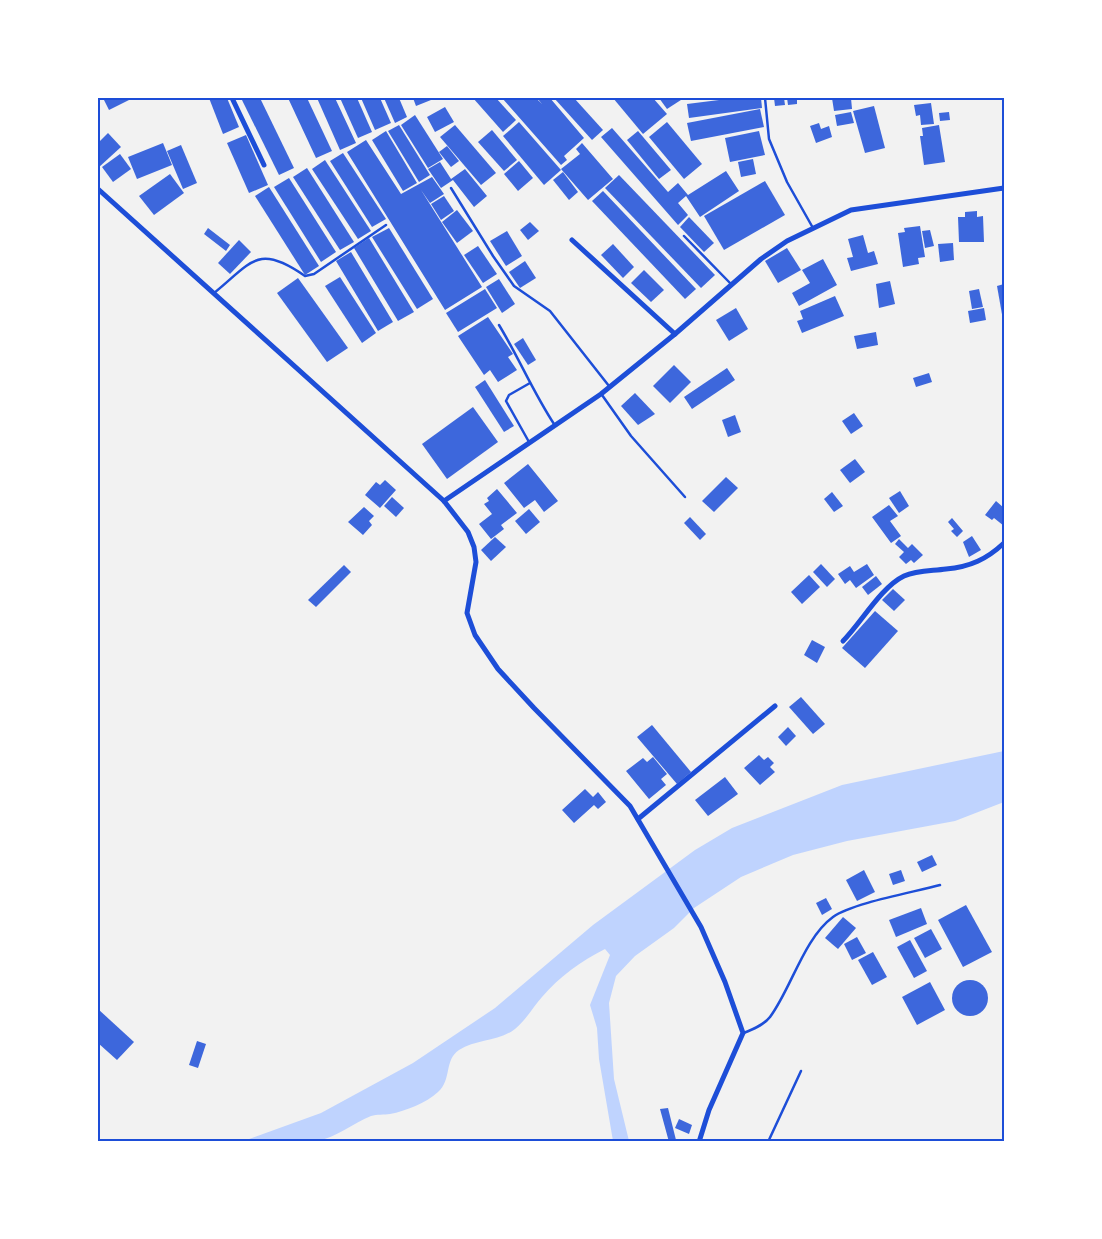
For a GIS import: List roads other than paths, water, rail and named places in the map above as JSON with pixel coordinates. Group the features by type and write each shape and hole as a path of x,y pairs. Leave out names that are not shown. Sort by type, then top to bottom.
{"street":[{"path":"232,98 264,165"},
{"path":"444,501 601,394 675,334 767,254 787,242 851,210 1004,188"},
{"path":"98,189 444,501 468,532 474,547 476,562 467,614 475,635 486,653 559,736 630,806 700,927 726,982 743,1033 709,1110 699,1142"},
{"path":"572,240 675,334"},
{"path":"843,641 888,588 904,576 923,571 976,564 990,556 1004,542"},
{"path":"638,819 775,706"}],"lane":[{"path":"764,98 769,140 787,182 814,229"},
{"path":"451,188 514,286 550,311 610,386"},
{"path":"213,294 259,258 274,259 305,276 314,274 386,225"},
{"path":"684,236 731,284"},
{"path":"499,325 522,363 530,383 555,426"},
{"path":"529,443 506,401 509,395 530,383"},
{"path":"601,394 630,436 685,497"},
{"path":"743,1033 757,1027 770,1017 801,959 833,917 866,904 940,885"},
{"path":"768,1142 801,1071"}],"water":[{"path":"1004,751 1004,802 955,821 847,841 793,855 741,877 694,908 674,928 635,956 616,976 609,1003 614,1079 629,1141 613,1141 599,1059 597,1028 590,1005 610,955 605,949 563,976 515,1029 501,1036 466,1046 454,1054 442,1087 422,1103 396,1113 371,1116 331,1137 317,1141 300,1143 241,1142 321,1113 413,1063 495,1008 593,925 695,850 732,828 842,785"}]}
